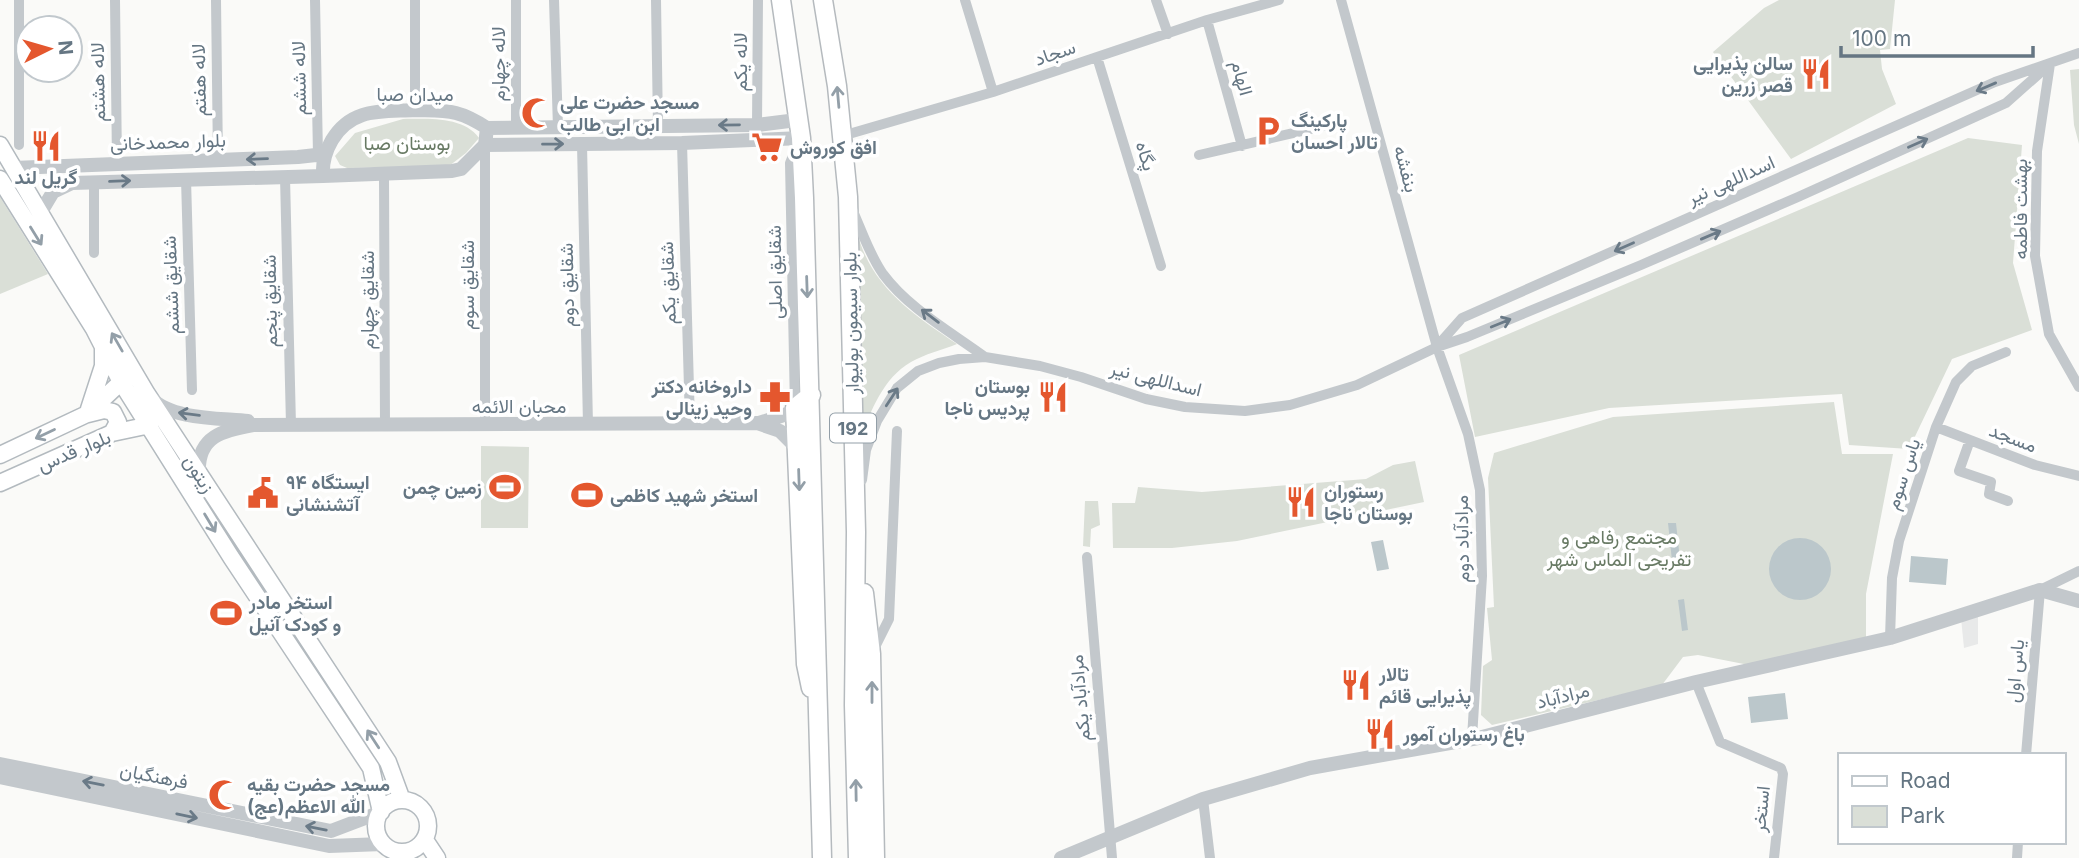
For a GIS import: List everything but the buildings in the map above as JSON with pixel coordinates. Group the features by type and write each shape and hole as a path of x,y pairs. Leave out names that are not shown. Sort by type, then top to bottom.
{"main road":[{"name":"192","path":"781,0 799,129 811,395 822,858"},
{"name":"بلوار سیمون بولیوار","path":"823,0 836,73 848,197 856,532 854,693 858,858"},
{"name":"زیتون","path":"0,145 147,394 388,762 402,800"},
{"name":"زیتون","path":"0,179 103,347 121,382 231,557 371,768 381,812"},
{"path":"87,414 96,394 103,366 103,347"},
{"name":"بلوار قدس","path":"0,456 87,414 121,382 136,374"},
{"path":"811,395 795,408 806,664 821,732"},
{"path":"87,414 104,410 113,412 118,422 112,433"},
{"name":"بلوار قدس","path":"0,483 112,433 150,425"},
{"path":"856,532 871,654 875,858"},
{"path":"231,557 248,547"},
{"path":"402,800 417,805 427,817 428,833 425,840 407,855 383,844 376,828 381,812 387,806 402,800"},
{"path":"425,840 437,858"}],"street":[{"path":"19,0 19,145"},
{"name":"لاله هشتم","path":"115,0 117,163"},
{"name":"لاله هفتم","path":"216,0 218,160"},
{"name":"لاله ششم","path":"315,0 321,154"},
{"path":"415,0 415,110"},
{"name":"لاله چهارم","path":"516,0 516,128"},
{"path":"554,0 558,128"},
{"path":"656,0 658,126"},
{"name":"لاله یکم","path":"757,125 758,0"},
{"path":"965,0 993,92"},
{"path":"1156,0 1168,34"},
{"name":"سجاد","path":"842,136 993,92 1207,20 1279,0"},
{"name":"بنفشه","path":"1341,0 1437,346"},
{"name":"الهام","path":"1207,20 1242,146"},
{"name":"اسداللهی نیر","path":"1437,346 1462,318 1995,82 2079,53"},
{"name":"پگاه","path":"1097,57 1161,266"},
{"name":"اسداللهی نیر","path":"856,532 866,450 877,421 897,388 918,371 939,363 985,357 1055,370 1166,404 1222,411 1290,405 1357,385 1437,346 1467,337 1798,197 2006,103 2050,64"},
{"name":"بهشت فاطمه","path":"2050,64 2038,151 2035,256 2049,334 2079,387"},
{"name":"میدان صبا","path":"323,176 321,154 345,123 368,113 453,111 468,115 487,128"},
{"path":"323,176 461,169 485,145 487,128 757,125 799,129"},
{"path":"1199,155 1328,125"},
{"path":"485,145 682,142 799,129"},
{"name":"شقایق اصلی","path":"795,408 790,163 799,129"},
{"name":"شقایق یکم","path":"682,142 690,423"},
{"name":"شقایق دوم","path":"582,144 588,425"},
{"name":"شقایق سوم","path":"485,145 485,426"},
{"name":"بلوار محمدخانی","path":"13,168 321,154"},
{"path":"80,164 75,171 75,177 87,183 93,253"},
{"name":"شقایق چهارم","path":"384,174 385,426"},
{"name":"بلوار محمدخانی","path":"41,212 53,192 72,183 323,176"},
{"name":"شقایق پنجم","path":"285,177 286,425"},
{"name":"شقایق ششم","path":"186,179 192,390"},
{"name":"اسداللهی نیر","path":"848,197 872,255 884,275 901,294 985,357"},
{"name":"مرادآباد دوم","path":"1437,346 1468,434 1480,490 1482,576 1472,738"},
{"name":"یاس سوم","path":"1890,638 1892,578 1899,541 1936,427 1956,382 1972,366 2006,352"},
{"path":"147,394 163,408 177,413 286,425"},
{"name":"محبان الائمه","path":"286,425 757,423 790,413 795,408"},
{"name":"محبان الائمه","path":"757,423 780,430 797,448"},
{"path":"199,473 204,448 217,434 253,425 286,425"},
{"name":"مسجد","path":"1936,427 2035,465 2079,476"},
{"path":"871,654 889,620 897,431"},
{"path":"1969,440 1959,471 1991,482 1989,494 2008,501"},
{"name":"مرادآباد یکم","path":"1087,557 1112,858"},
{"path":"2040,590 2079,570"},
{"path":"2040,590 2079,601"},
{"name":"مرادآباد","path":"1061,858 1203,799 1310,768 1472,738 1696,682 1890,638 2040,590"},
{"name":"یاس اول","path":"2025,753 2040,590"},
{"name":"استخر","path":"1696,682 1720,742 1781,768 1783,774 1774,858"},
{"name":"فرهنگیان","path":"0,764 331,831 381,812"},
{"name":"فرهنگیان","path":"0,777 329,846 383,844"},
{"path":"1203,799 1210,858"}],"shaded area":[{"path":"1668,523 1676,523 1681,569 1673,570"},
{"path":"1800,538 1822,547 1831,569 1822,591 1800,600 1778,591 1769,569 1778,547"},
{"path":"1383,540 1389,569 1377,571 1371,542"},
{"path":"1911,556 1948,559 1946,585 1909,582"},
{"path":"1684,599 1688,630 1682,631 1678,600"},
{"path":"1978,612 1978,644 1964,648 1961,618"},
{"path":"1785,693 1788,719 1751,723 1748,697"}],"green space":[{"path":"1779,0 1895,0 1890,49 1880,50 1882,69 1896,104 1791,159 1713,52 1764,8"},
{"path":"2079,69 2079,144 2074,125 2070,70"},
{"name":"بوستان صبا","path":"403,119 454,122 472,131 479,138 449,166 347,168 340,165 335,156 355,133"},
{"path":"1968,138 2022,145 2013,263 2032,330 1952,359 1909,449 1849,445 1842,394 1609,408 1475,437 1459,355"},
{"path":"0,197 48,274 0,294"},
{"path":"856,229 862,249 882,282 909,309 957,344 916,359 901,369 879,396 860,439"},
{"name":"مجتمع رفاهی و تفریحی الماس شهر","path":"1834,402 1842,454 1893,454 1866,594 1866,644 1754,666 1698,655 1683,657 1662,685 1492,725 1481,715 1483,666 1492,660 1487,608 1494,607 1488,478 1494,453 1613,417"},
{"name":"زمین چمن","path":"481,446 529,447 528,528 481,528"},
{"path":"1415,461 1424,502 1237,541 1172,548 1113,548 1112,503 1135,503 1138,487 1202,492 1366,479 1393,465"},
{"path":"1085,501 1098,501 1100,525 1091,529 1090,547 1083,546"}],"place":[{"name":"سالن پذیرایی قصر زرین","path":"1816,74"},
{"name":"مسجد حضرت علی ابن ابی طالب","path":"537,113"},
{"name":"پارکینگ تالار احسان","path":"1268,131"},
{"name":"گریل لند","path":"46,146"},
{"name":"افق کوروش","path":"767,147"},
{"name":"داروخانه دکتر وحید زینالی","path":"775,397"},
{"name":"بوستان پردیس ناجا","path":"1053,397"},
{"name":"زمین چمن","path":"505,487"},
{"name":"ایستگاه ۹۴ آتشنشانی","path":"263,493"},
{"name":"استخر شهید کاظمی","path":"587,495"},
{"name":"رستوران بوستان ناجا","path":"1301,502"},
{"name":"استخر مادر و کودک آنیل","path":"226,613"},
{"name":"تالار پذیرایی قائم","path":"1356,685"},
{"name":"باغ رستوران آمور","path":"1380,734"},
{"name":"مسجد حضرت بقیه الله الاعظم(عج)","path":"224,795"}]}
